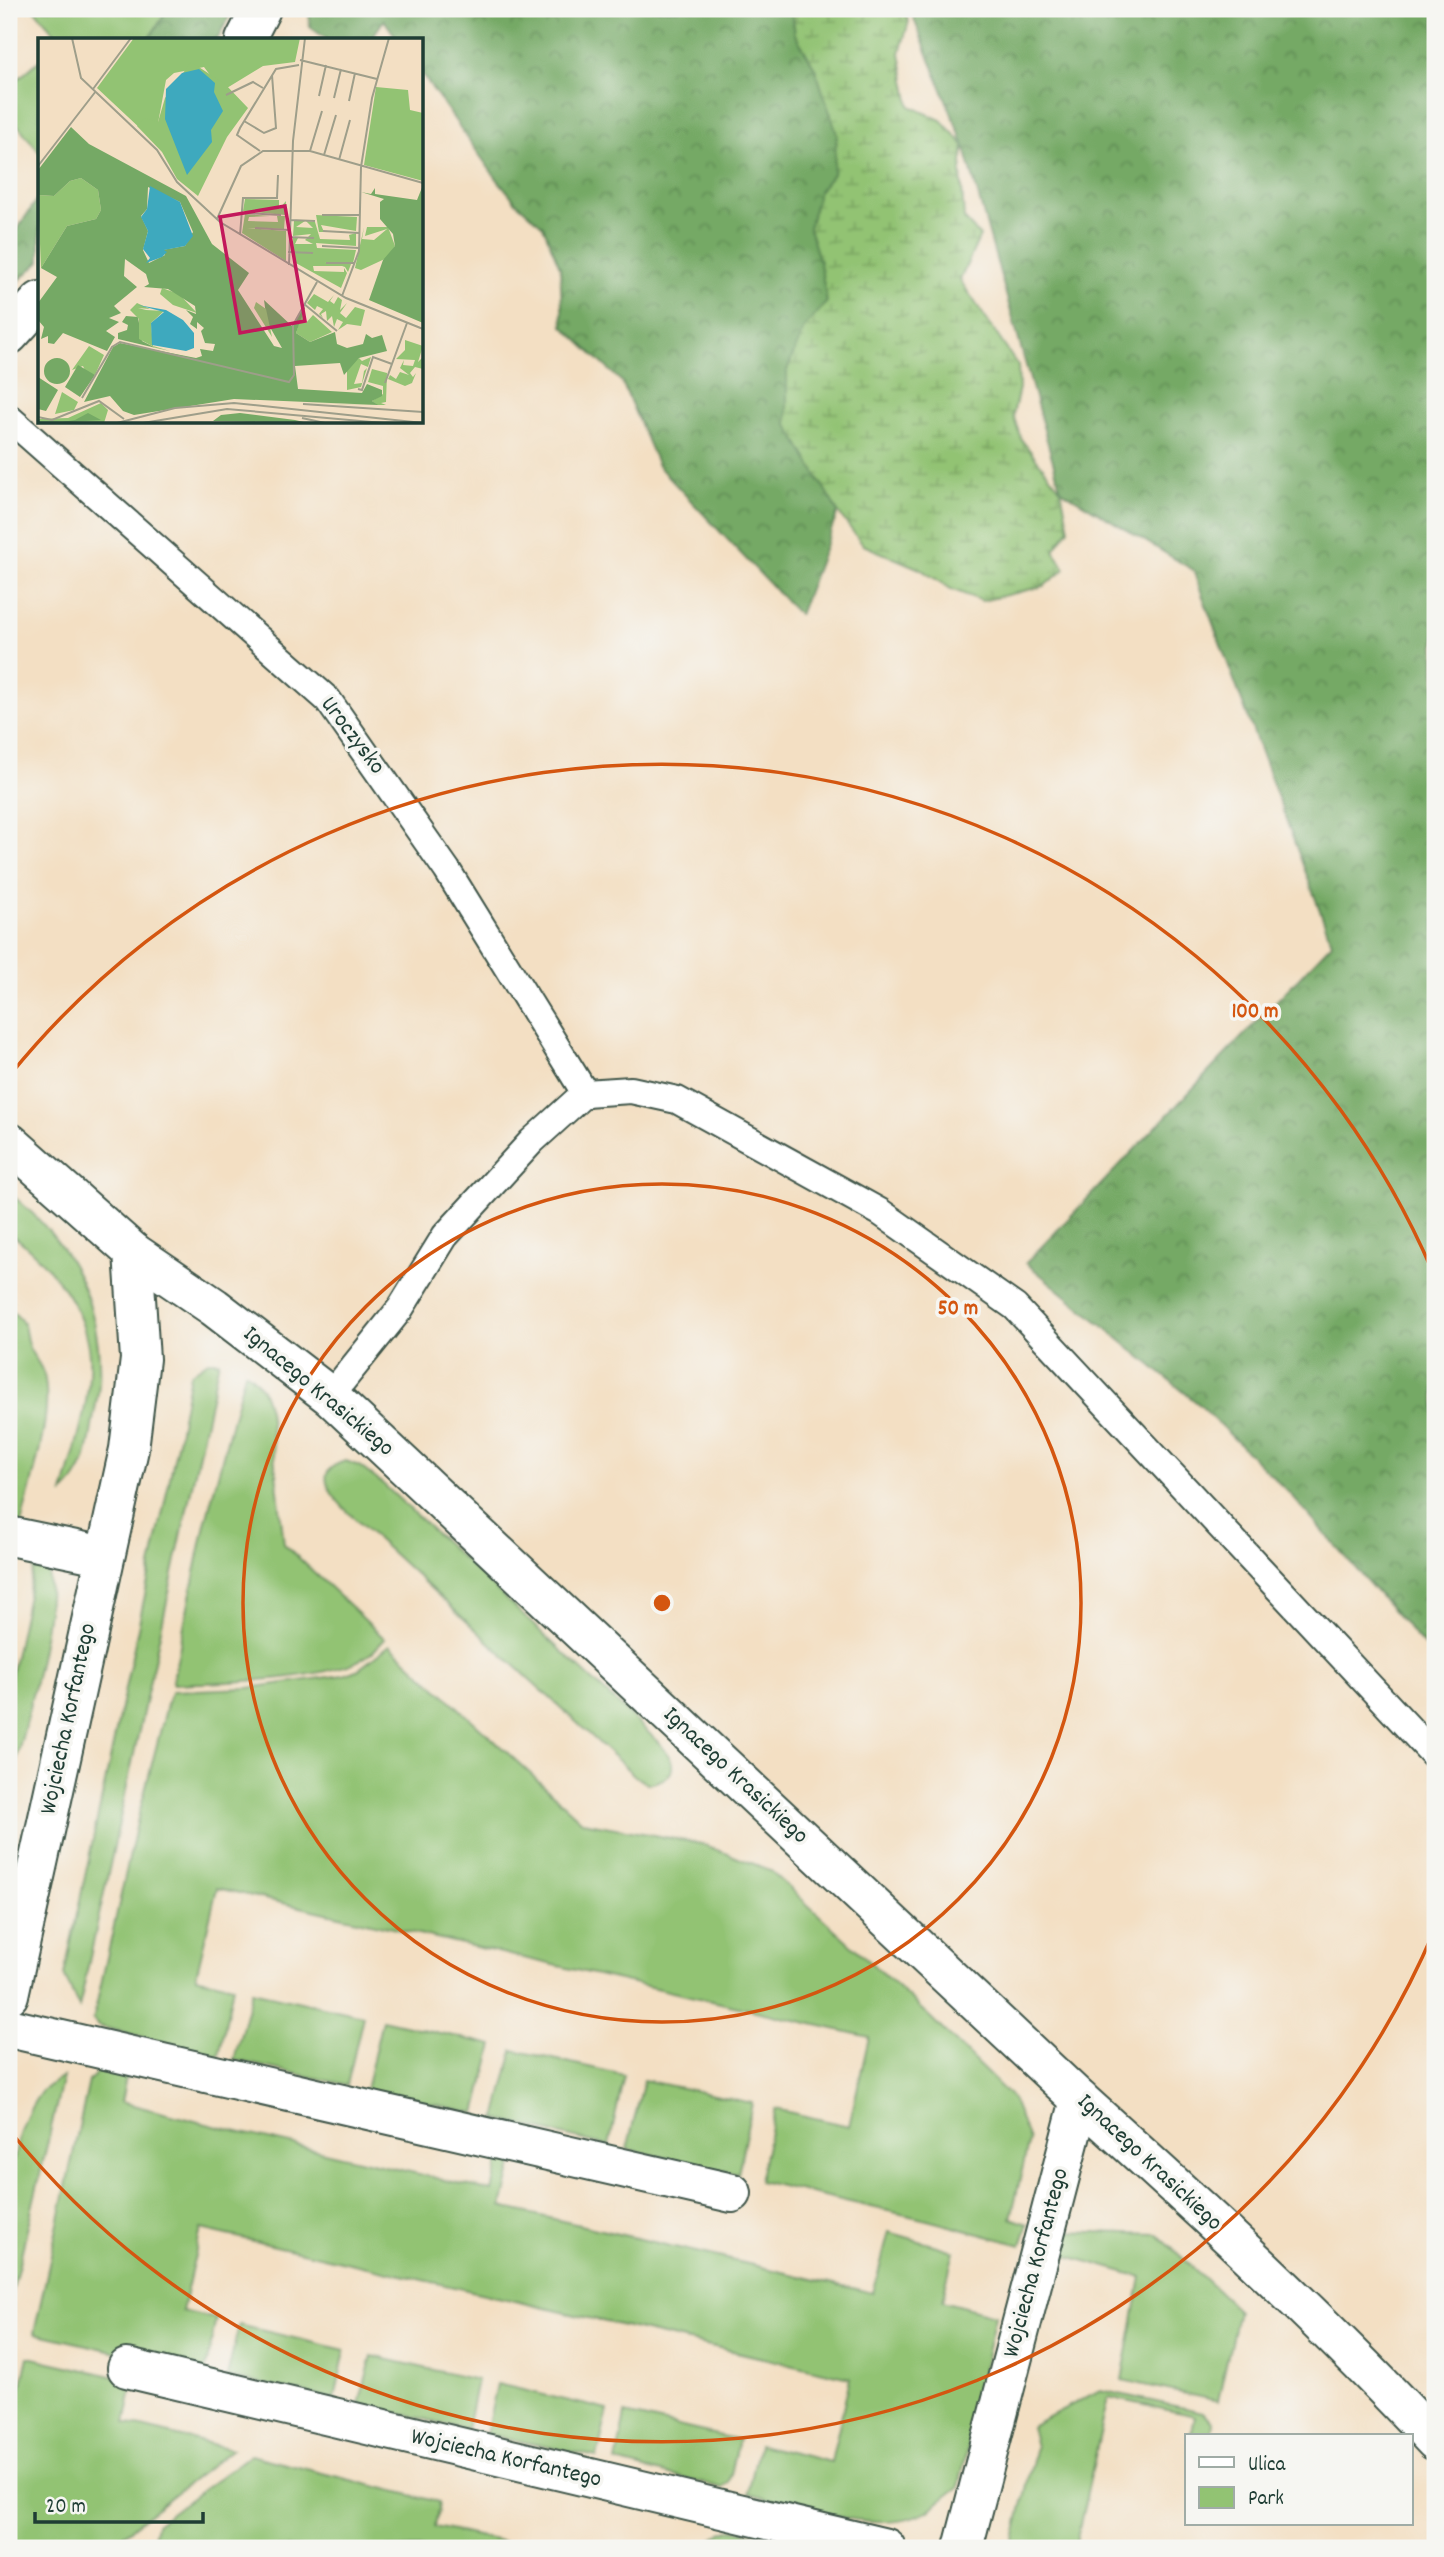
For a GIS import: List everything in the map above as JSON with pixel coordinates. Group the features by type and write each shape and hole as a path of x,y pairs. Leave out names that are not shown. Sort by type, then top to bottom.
{"street":[{"path":"246,38 261,9"},
{"path":"9,335 38,303"},
{"name":"Ignacego Krasickiego","path":"9,1142 133,1252 214,1307 330,1396 1080,2100 1197,2206 1355,2357 1435,2441"},
{"name":"Wojciecha Korfantego","path":"9,1995 21,1878 105,1556 129,1449 140,1359 133,1252"},
{"path":"9,1536 105,1556"},
{"path":"9,2028 732,2193"},
{"name":"Wojciecha Korfantego","path":"963,2548 1080,2100"},
{"name":"Wojciecha Korfantego","path":"127,2368 886,2548"}],"lane":[{"name":"Uroczysko","path":"9,418 328,699 447,870 584,1093"},
{"path":"330,1396 400,1309 445,1236 532,1141 584,1093 631,1090 677,1100 880,1212 1015,1307 1435,1756"}],"green space":[{"path":"34,9 166,9 149,38 59,38"},
{"path":"166,9 233,9 218,38 149,38"},
{"path":"309,9 792,9 795,34 815,68 838,134 833,174 819,191 809,228 820,262 827,302 805,328 788,424 838,512 799,615 658,466 622,382 563,326 560,267 543,226 516,202 493,174 424,77 424,38 397,38 384,20 371,38 325,38 310,27"},
{"path":"792,9 903,9 909,21 900,53 910,106 941,120 964,145 961,172 964,219 980,236 960,280 1018,366 1019,388 1013,415 1021,439 1061,490 1069,529 1054,550 1065,569 1044,586 982,601 951,589 920,569 863,545 838,512 787,424 787,370 804,328 827,302 820,262 809,228 819,191 833,174 837,134 815,68 795,34"},
{"path":"910,9 1435,9 1435,1658 1289,1493 1201,1406 1026,1263 1332,943 1193,570 1061,490 964,145"},
{"path":"38,62 38,150 9,114 9,87"},
{"path":"38,198 38,263 9,290 9,242"},
{"path":"9,1193 31,1211 65,1253 78,1276 95,1327 99,1384 90,1442 82,1468 63,1493 88,1389 89,1355 86,1337 72,1302 62,1286 37,1256 9,1232"},
{"path":"9,1309 24,1325 28,1345 44,1375 46,1391 43,1429 21,1525 9,1523 9,1393 12,1377 9,1375"},
{"path":"208,1361 219,1361 79,2008 64,1975 190,1374"},
{"path":"245,1372 261,1388 269,1410 284,1544 385,1639 370,1654 330,1670 275,1679 172,1684 205,1524"},
{"path":"346,1461 359,1466 383,1484 651,1735 665,1750 672,1764 668,1776 648,1784 635,1776 349,1513 327,1484 327,1474 333,1467"},
{"path":"36,1557 47,1569 48,1612 36,1677 9,1791 9,1685"},
{"path":"390,1645 583,1822 702,1844 770,1870 931,2018 1012,2098 1029,2140 1011,2218 1028,2224 1021,2245 759,2181 775,2109 849,2126 869,2037 217,1888 196,1977 233,1986 219,2056 98,2026 93,2020 138,1818 172,1691 248,1688 343,1675 359,1669"},
{"path":"252,1991 363,2016 347,2085 234,2060"},
{"path":"382,2020 493,2045 476,2113 366,2090"},
{"path":"513,2050 624,2075 609,2146 496,2119"},
{"path":"100,2069 127,2072 121,2102 492,2191 500,2156 513,2161 502,2207 873,2293 889,2232 954,2251 942,2301 995,2315 959,2487 929,2510 910,2518 888,2521 840,2517 748,2494 759,2445 831,2462 850,2378 201,2229 182,2311 216,2319 205,2372 34,2333 89,2081"},
{"path":"63,2077 9,2306 8,2224 13,2166 19,2139 28,2114 41,2092"},
{"path":"644,2080 752,2103 738,2174 627,2149"},
{"path":"1062,2231 1157,2234 1238,2310 1218,2401 1122,2380 1141,2277 1058,2253"},
{"path":"239,2325 345,2350 335,2399 227,2377"},
{"path":"372,2356 477,2380 467,2429 359,2404"},
{"path":"28,2357 134,2381 125,2423 232,2449 106,2548 9,2548 9,2440"},
{"path":"497,2384 608,2410 597,2457 486,2434"},
{"path":"1100,2390 1203,2412 1213,2423 1211,2434 1191,2434 1195,2416 1108,2397 1075,2548 1012,2548 1036,2447 1031,2426"},
{"path":"625,2414 739,2440 729,2483 723,2488 616,2462"},
{"path":"250,2455 439,2502 435,2527 533,2548 151,2548 156,2524"},
{"path":"734,2529 820,2548 700,2548 723,2532"}]}
